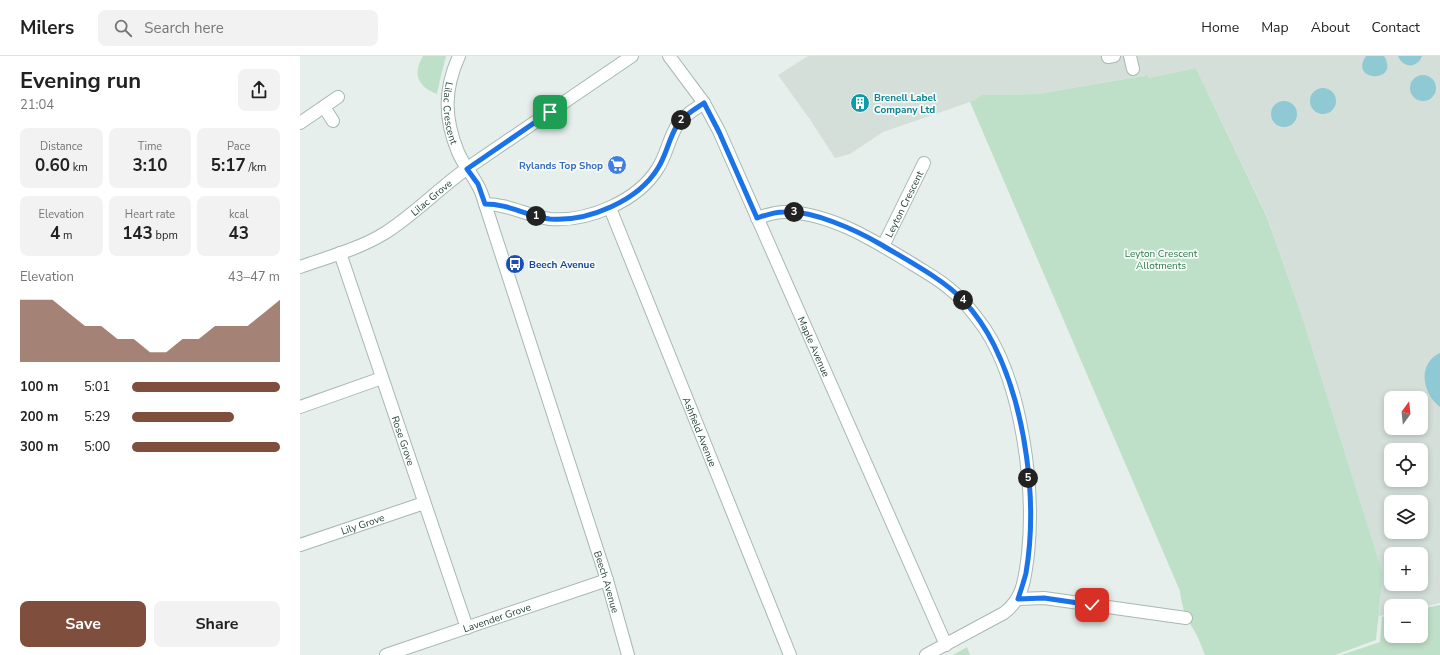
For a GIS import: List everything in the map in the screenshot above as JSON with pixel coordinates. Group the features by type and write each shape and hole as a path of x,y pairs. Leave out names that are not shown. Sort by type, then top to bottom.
{"street":[{"name":"Lilac Crescent","path":"459,56 448,88 447,103 458,152 467,169"},
{"name":"Lilac Grove","path":"300,267 365,243 384,233 411,214 467,169 632,56"},
{"name":"Maple Avenue","path":"669,56 704,103 719,132 946,645"},
{"path":"1130,56 1133,69"},
{"path":"300,123 338,97"},
{"path":"485,204 498,204 550,219 586,215 610,208 633,196 644,185 658,169 678,124 704,103"},
{"path":"324,107 333,121"},
{"name":"Leyton Crescent","path":"883,246 924,163"},
{"name":"Beech Avenue","path":"467,169 478,184 485,204 608,580 628,655"},
{"name":"Ashfield Avenue","path":"610,208 790,655"},
{"name":"Leyton Crescent","path":"757,218 773,213 786,212 804,214 846,227 883,246 942,282 962,300 985,329 1003,364 1021,430 1030,497 1030,529 1025,574 1018,599 1004,613 926,655"},
{"name":"Rose Grove","path":"340,253 467,628"},
{"path":"300,407 382,378"},
{"name":"Lily Grove","path":"300,545 424,502"},
{"name":"Lavender Grove","path":"386,655 608,580"},
{"path":"1018,599 1044,598 1186,618"}],"shaded area":[{"path":"808,56 1440,56 1440,603 1428,606 1428,599 1384,599 1384,615 1379,616 1383,574 1302,316 1267,216 1196,68 1148,78 1147,75 1037,94 982,95 970,102 883,132 850,154 835,158 778,75"}],"green space":[{"path":"423,56 446,56 437,94 425,88 419,79 418,69"},
{"name":"Leyton Crescent Allotments","path":"1196,68 1267,217 1302,316 1383,574 1376,640 1335,655 1205,655 1185,613 1180,591 970,102 982,95 1037,94 1148,75 1148,78"},
{"path":"1440,605 1440,655 1341,655 1380,642 1382,617 1384,617 1384,643 1428,643 1428,608"},
{"path":"967,647 970,655 953,655"}],"water":[{"path":"1366,56 1384,56 1387,65 1386,71 1381,75 1368,75 1364,71 1362,65"},
{"path":"1398,56 1422,56 1414,65 1406,65"},
{"path":"1423,75 1432,79 1436,88 1432,97 1423,101 1414,97 1410,88 1414,79"},
{"path":"1323,88 1332,92 1336,101 1332,110 1323,114 1314,110 1310,101 1314,92"},
{"path":"1284,101 1293,105 1297,114 1293,123 1284,127 1275,123 1271,114 1275,105"},
{"path":"1440,353 1440,407 1429,394 1426,387 1425,371 1433,358"}],"place":[{"name":"Brenell Label Company Ltd","path":"860,103"},
{"name":"Rylands Top Shop","path":"617,165"},
{"name":"Beech Avenue","path":"515,264"}],"route":[{"path":"550,112 467,169 478,184 485,204 498,204 550,219 586,215 610,208 633,196 644,185 658,169 666,154 678,124 704,103 719,132 757,218 773,213 786,212 822,218 866,236 942,282 952,290 974,314 994,344 1003,364 1020,422 1030,497 1030,529 1025,574 1018,599 1044,598 1092,605"}]}
